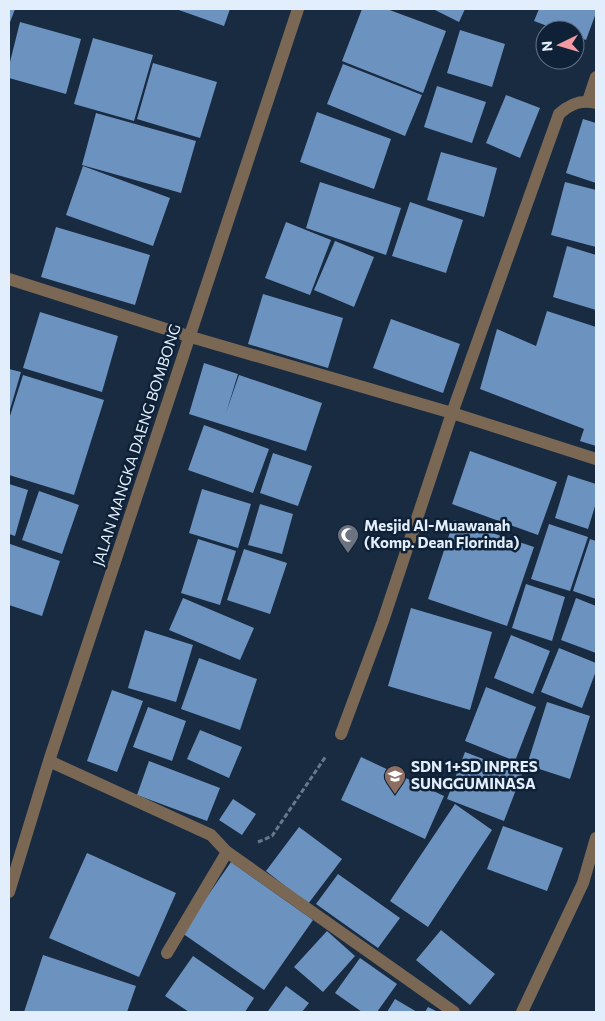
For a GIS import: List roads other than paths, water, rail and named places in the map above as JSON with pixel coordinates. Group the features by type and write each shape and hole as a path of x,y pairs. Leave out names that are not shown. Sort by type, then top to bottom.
{"street":[{"name":"JALAN MANGKA DAENG BOMBONG","path":"9,892 49,761 191,337 298,9"},
{"path":"342,734 383,621 452,412 558,114 572,104 592,102 596,77"},
{"path":"9,279 191,337 452,412 596,459"},
{"path":"49,761 211,835 227,852 454,1012"},
{"path":"522,1012 583,883 596,838"},
{"path":"167,953 227,852"}],"place":[{"name":"Mesjid Al-Muawanah (Komp. Dean Florinda)","path":"348,554"},
{"name":"SDN 1+SD INPRES SUNGGUMINASA","path":"395,795"}]}
